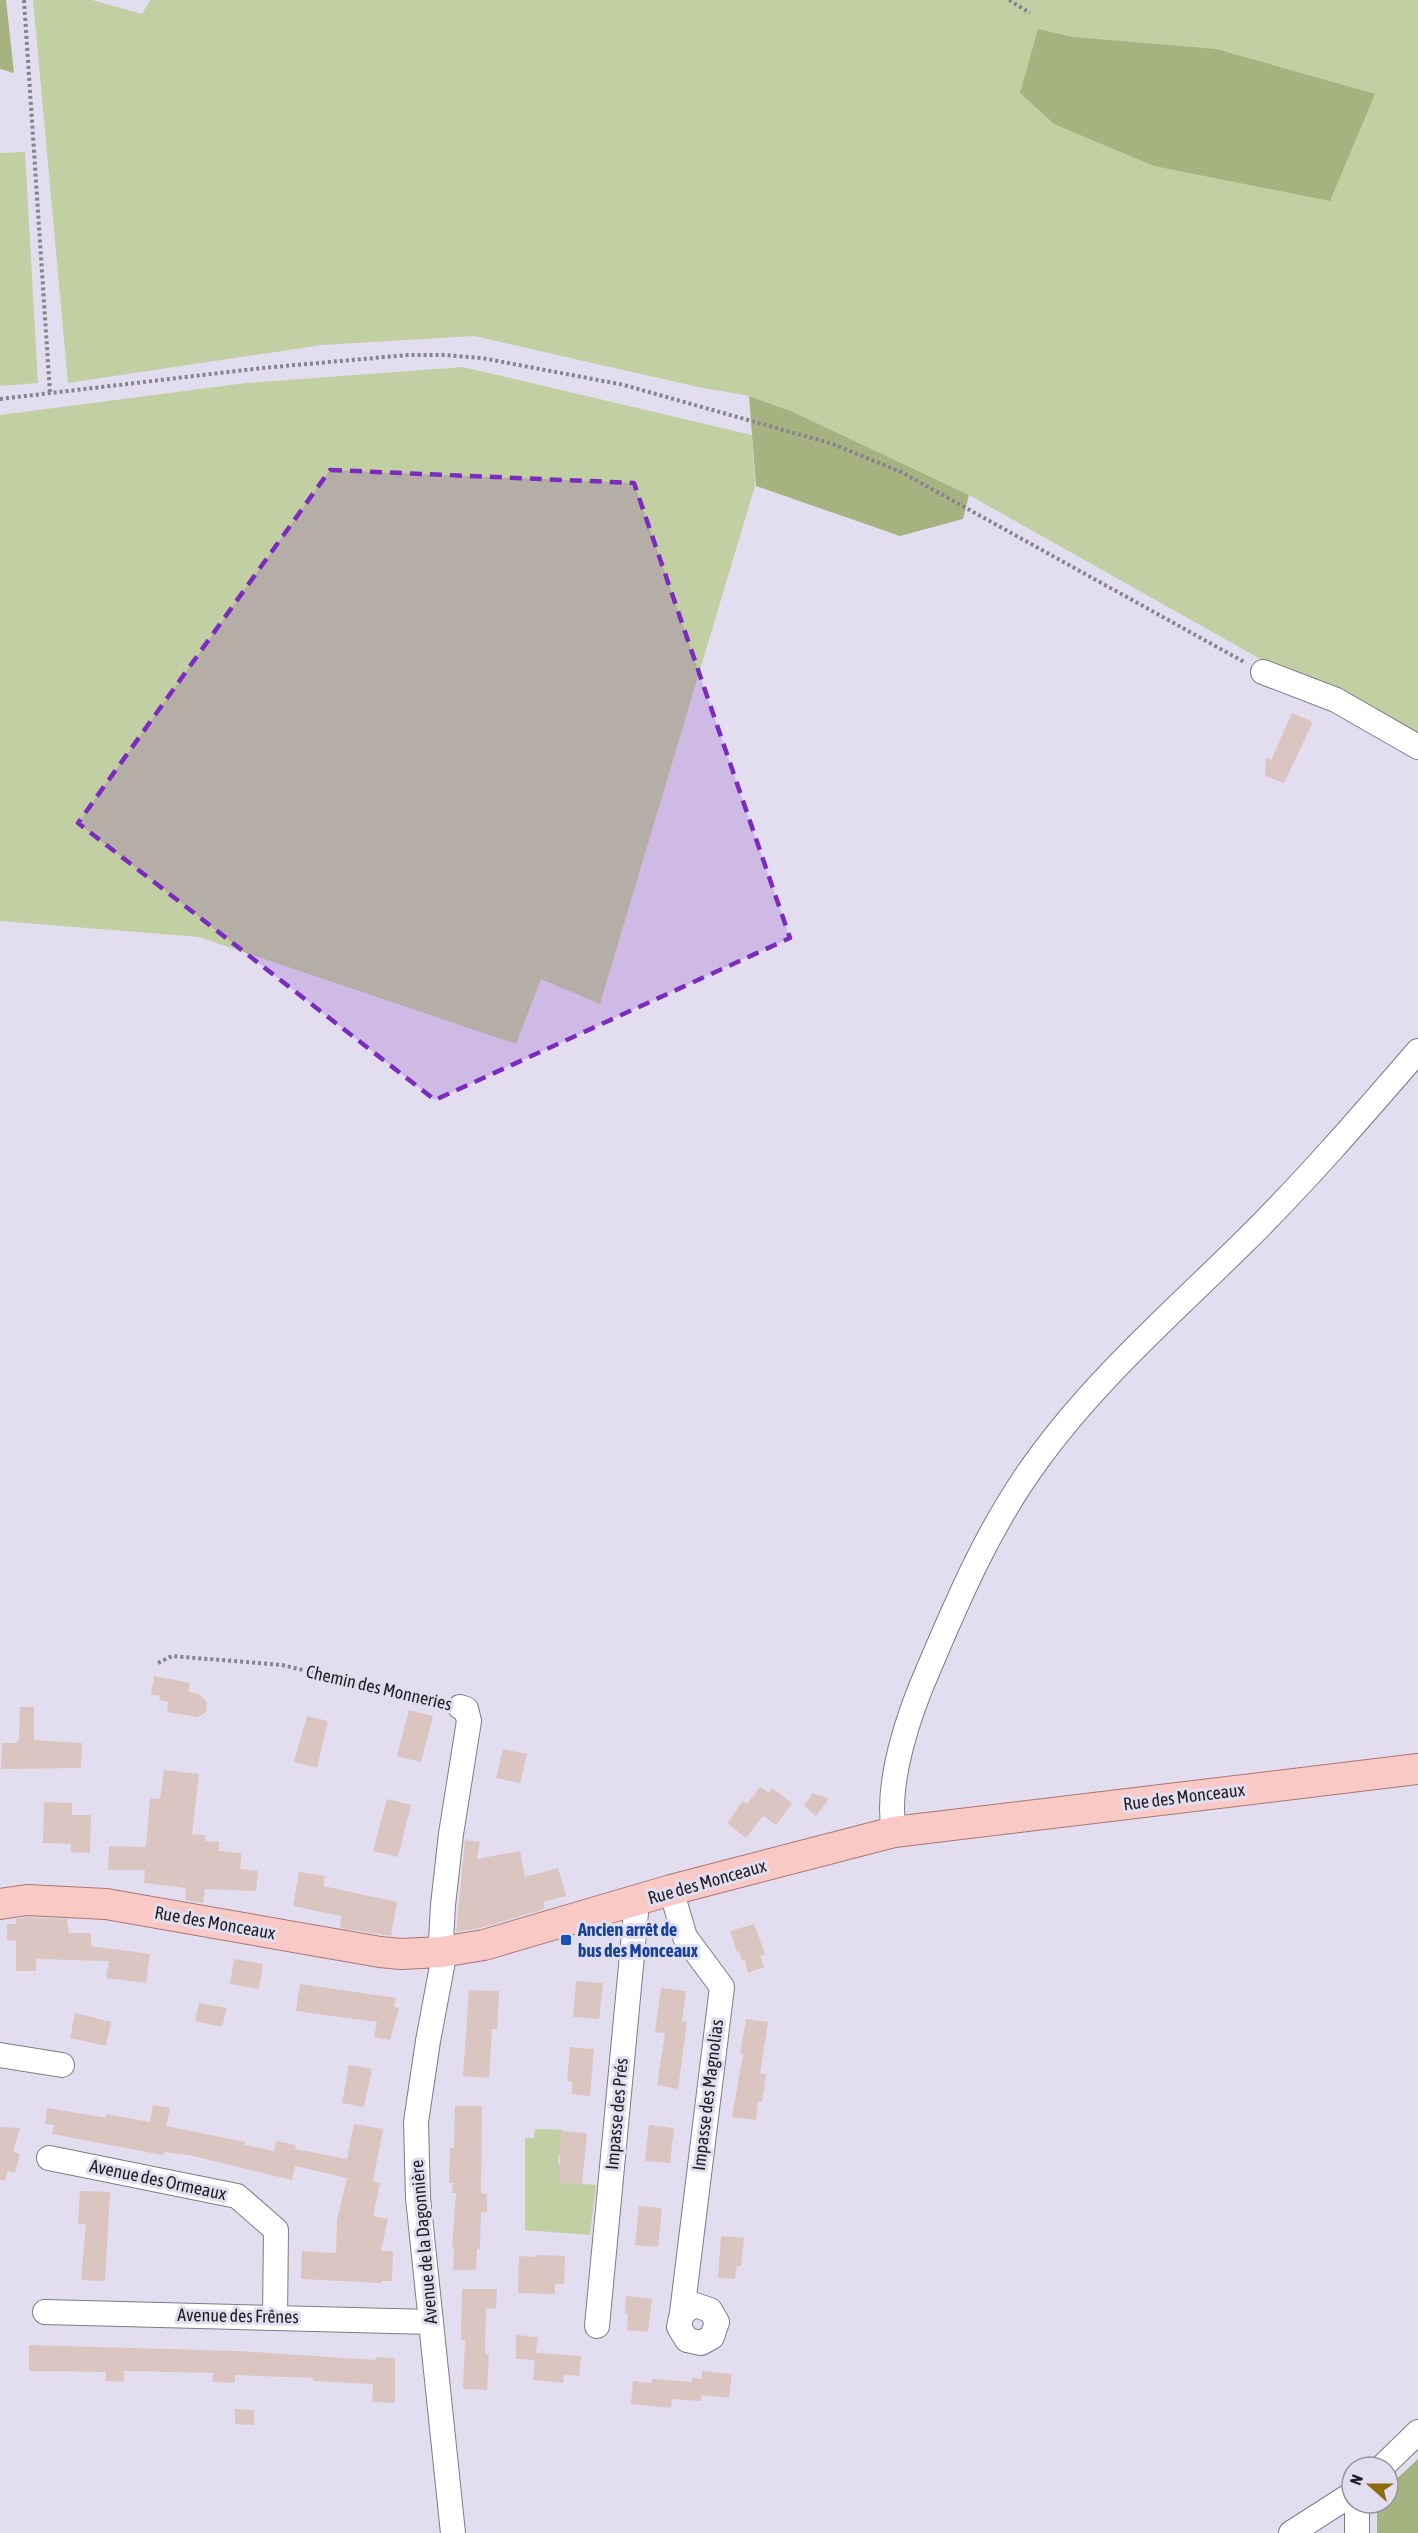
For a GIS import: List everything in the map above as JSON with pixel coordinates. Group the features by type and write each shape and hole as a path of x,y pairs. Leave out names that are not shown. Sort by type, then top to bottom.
{"main road":[{"name":"Rue des Monceaux","path":"0,1904 27,1900 106,1904 380,1952 401,1954 441,1952 484,1945 671,1890 894,1832 1418,1769"}],"street":[{"path":"1263,672 1336,700 1418,747"},
{"path":"894,1832 893,1791 903,1746 921,1687 948,1622 984,1546 1034,1464 1060,1429 1096,1389 1245,1242 1343,1138 1418,1051"},
{"name":"Chemin des Monneries","path":"441,1952 443,1905 450,1846 469,1721 466,1709 460,1707"},
{"name":"Impasse des Magnolias","path":"671,1890 685,1937 722,1987 682,2313"},
{"name":"Impasse des Prés","path":"597,2326 636,1902"},
{"name":"Avenue de la Dagonnière","path":"441,1952 443,1961 416,2122 418,2198 453,2533"},
{"path":"0,2055 62,2065"},
{"name":"Avenue des Ormeaux","path":"49,2158 237,2196 276,2230 275,2317"},
{"name":"Avenue des Frênes","path":"45,2312 430,2322"},
{"path":"1394,2455 1418,2432"},
{"path":"1291,2533 1340,2502"},
{"path":"1357,2515 1357,2533"}],"path":[{"path":"24,0 50,393"},
{"path":"1010,0 1030,13"},
{"path":"0,399 262,368 408,355 482,358 624,385 833,444 901,472 1263,672"},
{"name":"Chemin des Monneries","path":"158,1663 172,1656 282,1665 460,1707"}],"highlighted area":[{"path":"330,470 634,483 790,938 435,1100 78,823"}],"green space":[{"path":"0,0 6,0 14,73 0,69"},
{"path":"33,0 92,0 142,14 150,0 1418,0 1418,735 1278,669 969,495 791,411 749,396 698,387 474,336 322,345 68,383"},
{"path":"1038,29 1073,37 1216,49 1375,94 1330,201 1154,166 1054,124 1020,93"},
{"path":"25,152 38,383 0,386 0,153"},
{"path":"463,367 752,435 755,486 600,1004 541,979 516,1044 199,937 0,921 0,415 246,383"},
{"path":"749,396 791,411 969,495 963,519 900,536 756,486"},
{"path":"535,2129 563,2130 558,2164 561,2165 559,2182 596,2185 590,2235 525,2230 525,2138 534,2138"},
{"path":"1418,2459 1418,2533 1377,2533 1377,2515 1400,2515 1400,2476"}],"building":[{"path":"1292,713 1313,722 1284,783 1265,776 1266,758 1271,760"},
{"path":"154,1676 190,1683 188,1691 200,1695 207,1702 206,1712 198,1717 167,1712 168,1702 159,1700 160,1696 151,1695"},
{"path":"20,1707 34,1707 34,1740 82,1743 81,1768 1,1769 2,1743 19,1741"},
{"path":"409,1710 433,1716 421,1762 397,1756"},
{"path":"307,1716 328,1721 317,1768 294,1762"},
{"path":"503,1749 527,1754 520,1783 496,1778"},
{"path":"164,1770 199,1774 192,1834 205,1835 205,1841 219,1842 219,1851 242,1853 240,1869 258,1871 256,1891 205,1889 203,1903 185,1900 186,1888 144,1883 145,1870 108,1870 109,1846 146,1847 150,1798 160,1799"},
{"path":"760,1787 769,1793 772,1788 792,1803 776,1825 763,1816 746,1838 727,1823 743,1801 747,1804"},
{"path":"813,1793 829,1799 816,1816 804,1806"},
{"path":"387,1799 411,1805 398,1857 373,1851"},
{"path":"44,1802 72,1803 72,1815 91,1815 90,1853 71,1852 71,1844 43,1843"},
{"path":"465,1840 480,1842 477,1859 520,1851 525,1877 558,1868 566,1896 543,1902 545,1909 480,1928 456,1932"},
{"path":"299,1872 325,1876 323,1886 397,1902 391,1936 340,1928 341,1916 293,1906"},
{"path":"28,1917 67,1919 69,1933 91,1933 91,1946 150,1954 146,1983 106,1978 109,1961 36,1959 36,1971 16,1971 16,1941 7,1940 7,1924 16,1924 16,1919"},
{"path":"754,1924 765,1954 760,1956 764,1967 748,1973 745,1960 742,1961 739,1951 737,1952 730,1931"},
{"path":"234,1959 263,1964 259,1989 230,1984"},
{"path":"576,1981 603,1983 599,2019 573,2017"},
{"path":"300,1984 396,1998 394,2007 399,2008 390,2040 374,2037 377,2022 296,2011"},
{"path":"661,1988 686,1991 682,2021 687,2022 678,2089 657,2085 665,2033 655,2032"},
{"path":"469,1990 499,1991 497,2029 492,2029 489,2078 463,2076"},
{"path":"199,2003 227,2008 222,2027 195,2021"},
{"path":"75,2013 111,2022 106,2046 70,2038"},
{"path":"746,2019 768,2022 760,2074 766,2074 762,2102 758,2102 756,2120 732,2117 743,2054 740,2054"},
{"path":"570,2047 594,2049 590,2096 572,2094 572,2082 567,2081"},
{"path":"349,2065 372,2069 364,2107 342,2103"},
{"path":"153,2105 170,2108 166,2126 245,2142 245,2145 274,2151 276,2141 296,2145 295,2149 347,2159 354,2124 383,2129 373,2181 380,2183 373,2216 388,2219 381,2251 393,2251 392,2281 381,2281 382,2283 301,2279 302,2251 336,2253 337,2220 347,2178 295,2166 292,2180 189,2155 164,2152 163,2155 52,2134 54,2125 45,2124 47,2108 106,2118 106,2114 150,2122"},
{"path":"455,2106 482,2106 481,2193 487,2194 487,2212 481,2212 480,2249 477,2249 476,2270 453,2270 454,2248 452,2248 456,2193 452,2193 453,2183 449,2183 450,2148 454,2148"},
{"path":"649,2125 674,2128 670,2163 645,2161"},
{"path":"0,2127 20,2128 13,2152 20,2154 15,2173 8,2171 5,2181 0,2180"},
{"path":"561,2131 587,2133 582,2184 559,2182"},
{"path":"80,2191 110,2192 105,2281 81,2280 86,2224 78,2224"},
{"path":"639,2206 662,2208 658,2247 635,2245"},
{"path":"721,2236 744,2238 741,2266 737,2266 735,2279 718,2278"},
{"path":"537,2255 565,2256 564,2284 555,2284 555,2294 518,2293 519,2256 537,2257"},
{"path":"462,2289 497,2289 496,2309 486,2308 485,2354 489,2354 487,2390 463,2389 465,2340 461,2340"},
{"path":"626,2296 652,2299 648,2332 627,2330"},
{"path":"516,2335 538,2337 536,2353 581,2356 579,2376 564,2375 563,2383 533,2380 535,2360 516,2359"},
{"path":"29,2345 238,2351 376,2360 376,2357 395,2358 395,2403 372,2402 373,2384 313,2381 313,2378 235,2375 235,2383 212,2382 213,2373 124,2371 124,2382 105,2381 106,2372 29,2371"},
{"path":"702,2371 732,2374 729,2398 701,2395 701,2401 672,2399 671,2408 631,2404 633,2381 652,2383 652,2379 692,2382 692,2378 702,2379"},
{"path":"235,2409 254,2410 254,2425 235,2424"}],"place":[{"name":"Ancien arrêt de bus des Monceaux","path":"566,1940"}]}
